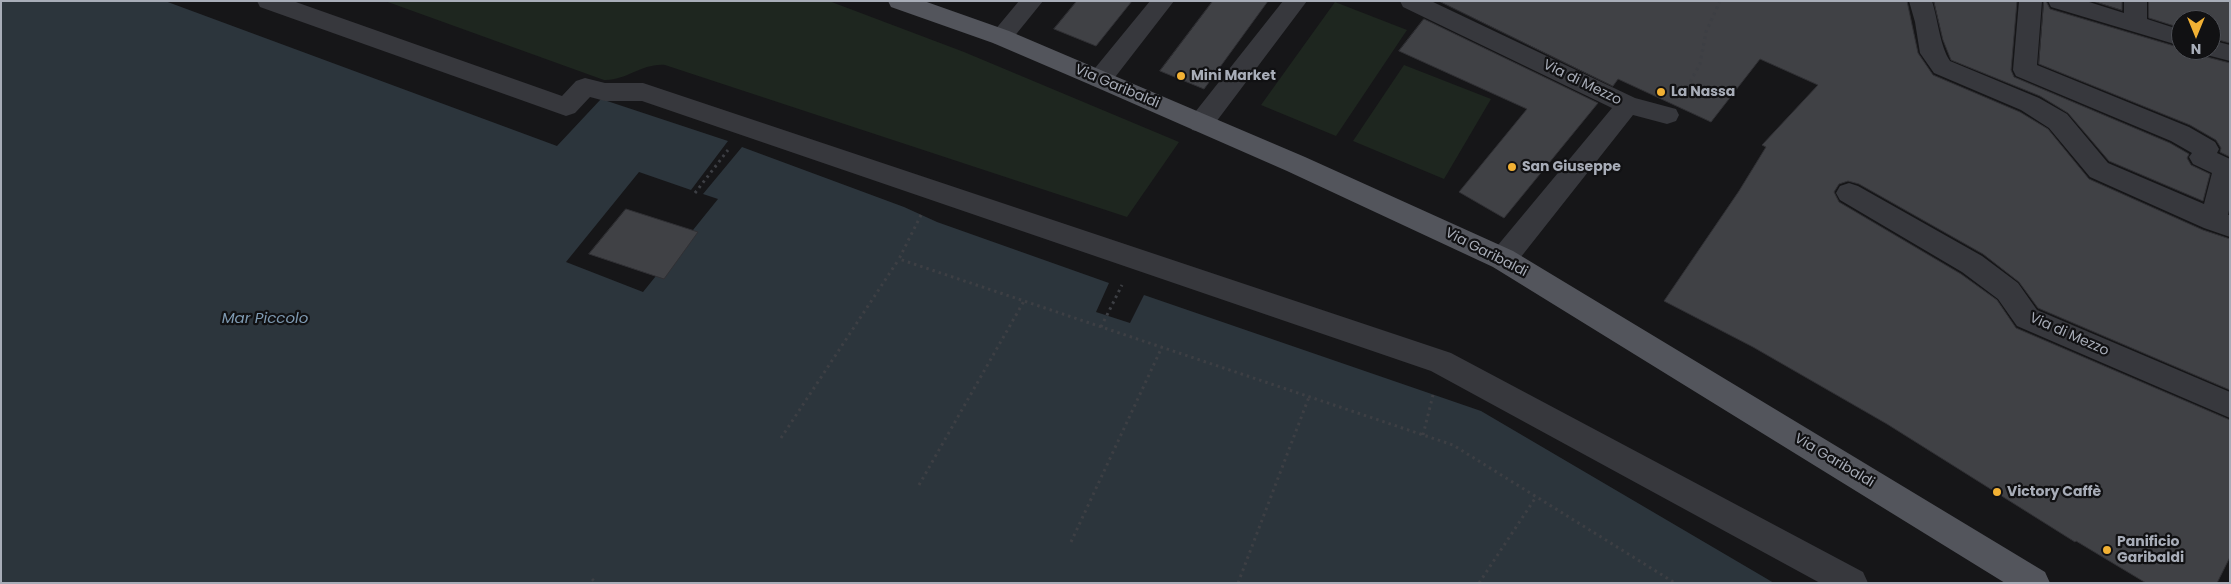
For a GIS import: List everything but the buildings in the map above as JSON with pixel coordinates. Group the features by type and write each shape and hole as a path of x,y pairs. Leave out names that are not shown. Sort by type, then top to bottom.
{"main road":[{"name":"Via Garibaldi","path":"905,2 1001,37 1201,122 1503,259 2034,583"}],"street":[{"path":"268,1 566,107 585,87 606,92 643,92 935,189 1441,362 1852,583"},
{"path":"1001,37 1032,1"},
{"path":"1100,79 1163,1"},
{"path":"1201,122 1296,1"},
{"name":"Via di Mezzo","path":"1411,1 1628,105 1503,259"},
{"path":"1920,1 1928,22 1932,54 1942,67 2030,104 2058,120 2099,170 2221,224 2226,168 2202,157 2206,148 2180,134 2081,95 2025,70 2030,1"},
{"path":"2059,1 2171,35"},
{"path":"2135,24 2136,1"},
{"path":"2058,120 2081,95"},
{"path":"1628,105 1667,115"},
{"name":"Via di Mezzo","path":"1849,193 1972,264 2008,291 2027,318 2230,405"}],"path":[{"path":"1667,115 1683,96 1700,64 1706,32 1720,1"},
{"path":"695,193 746,126"},
{"path":"781,438 899,259 935,189"},
{"path":"1101,327 1135,258"},
{"path":"899,259 1454,445 1675,583"},
{"path":"919,485 1024,300"},
{"path":"1071,542 1162,347"},
{"path":"1423,435 1441,362"},
{"path":"1238,583 1309,397"},
{"path":"1480,583 1536,497"},
{"path":"592,579 596,583"}],"shaded area":[{"path":"385,1 829,1 964,52 1179,142 1127,217 665,65 649,67 612,80 604,80"},
{"path":"1335,2 1407,30 1336,136 1261,105"},
{"path":"1404,65 1491,99 1444,179 1353,141"}],"water":[{"name":"Mar Piccolo","path":"1,1 165,1 557,146 601,99 728,141 691,190 639,172 566,262 643,292 718,199 703,194 742,147 904,207 937,222 1109,283 1096,312 1130,323 1144,295 1481,411 1774,583 1,583"}],"place":[{"name":"Mini Market","path":"1181,76"},
{"name":"La Nassa","path":"1661,92"},
{"name":"San Giuseppe","path":"1512,167"},
{"name":"Victory Caffè","path":"1997,492"},
{"name":"Panificio Garibaldi","path":"2107,550"}]}
